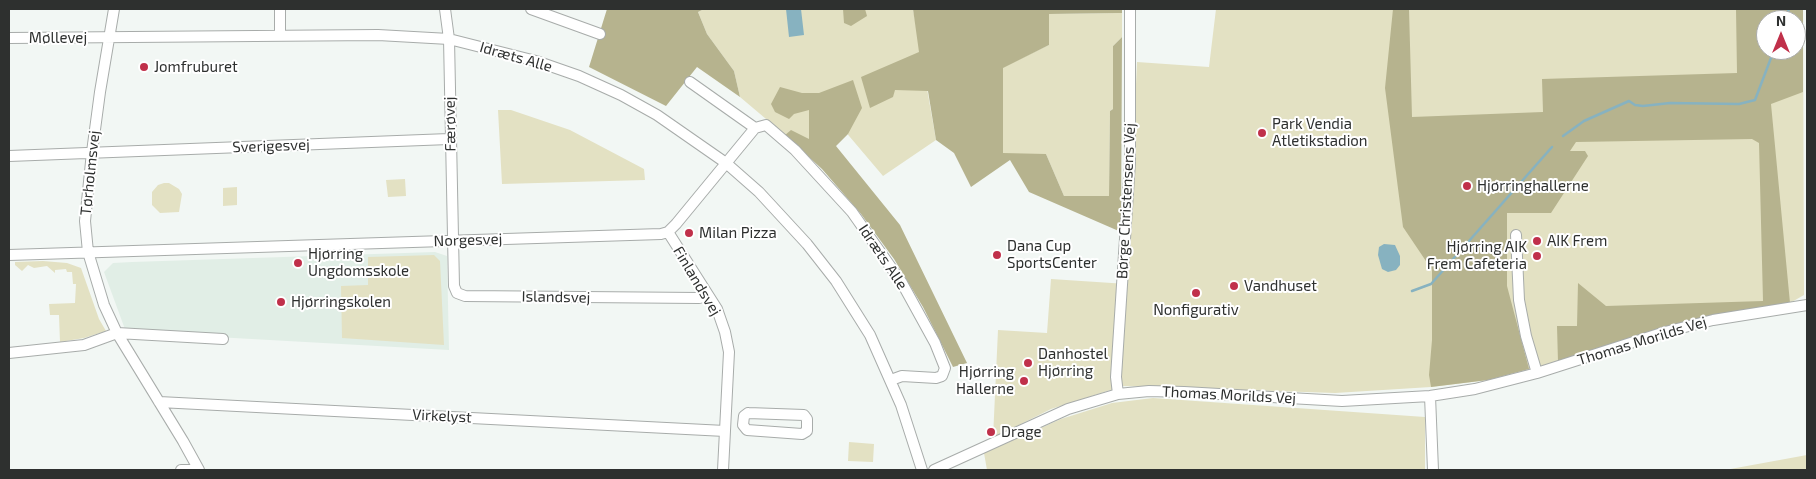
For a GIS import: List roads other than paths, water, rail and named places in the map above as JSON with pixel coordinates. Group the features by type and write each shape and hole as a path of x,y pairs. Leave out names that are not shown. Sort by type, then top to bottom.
{"street":[{"name":"Tørholmsvej","path":"114,9 108,38 92,152 85,221 88,252 104,305 117,334 199,470"},
{"path":"280,9 280,35"},
{"name":"Færøvej","path":"445,9 449,40 453,240"},
{"path":"531,9 600,34"},
{"name":"Børge Christensens Vej","path":"1118,394 1116,377 1130,162 1130,9"},
{"name":"Idræts Alle","path":"108,38 378,35 449,40 536,61 579,76 658,115 726,163 759,192 807,244 824,266 870,335 914,437 922,470"},
{"name":"Møllevej","path":"9,38 108,38"},
{"name":"Idræts Alle","path":"690,82 755,128 762,125 771,128 795,150 852,212 888,260 920,313 943,362 944,373 939,377 902,376 891,380"},
{"path":"668,232 755,128"},
{"name":"Sverigesvej","path":"9,156 450,139"},
{"name":"Norgesvej","path":"9,255 642,235 668,232"},
{"name":"Finlandsvej","path":"668,232 716,309 725,332 729,352 723,470"},
{"path":"1516,235 1519,300 1526,336 1537,373"},
{"name":"Islandsvej","path":"453,240 454,286 458,293 465,296 699,298 708,296"},
{"name":"Thomas Morilds Vej","path":"934,470 1068,408 1118,394 1149,391 1184,392 1342,401 1430,396 1475,389 1537,373 1665,332 1722,318 1807,305"},
{"path":"9,353 84,345 117,334 223,339"},
{"path":"1430,396 1433,470"},
{"name":"Virkelyst","path":"159,402 725,426"},
{"path":"748,413 802,415 807,419 807,431 802,434 749,431 745,429 744,422 744,416 748,413"},
{"path":"725,426 744,422"},
{"path":"181,470 199,470"}],"water":[{"path":"786,9 801,9 804,35 789,37"},
{"path":"1384,244 1395,245 1400,256 1400,265 1396,270 1388,272 1382,269 1378,255 1379,247"}],"waterway":[{"path":"1563,136 1584,121 1629,101 1635,105 1643,106 1670,103 1739,104 1755,100 1770,60"},
{"path":"1412,291 1431,284 1552,147"}],"place":[{"name":"Jomfruburet","path":"144,67"},
{"name":"Park Vendia Atletikstadion","path":"1262,133"},
{"name":"Hjørringhallerne","path":"1467,186"},
{"name":"Milan Pizza","path":"689,233"},
{"name":"AIK Frem","path":"1537,241"},
{"name":"Dana Cup SportsCenter","path":"997,255"},
{"name":"Hjørring AIK Frem Cafeteria","path":"1537,256"},
{"name":"Hjørring Ungdomsskole","path":"298,263"},
{"name":"Vandhuset","path":"1234,286"},
{"name":"Nonfigurativ","path":"1196,293"},
{"name":"Hjørringskolen","path":"281,302"},
{"name":"Danhostel Hjørring","path":"1028,363"},
{"name":"Hjørring Hallerne","path":"1024,381"},
{"name":"Drage","path":"991,432"}]}
